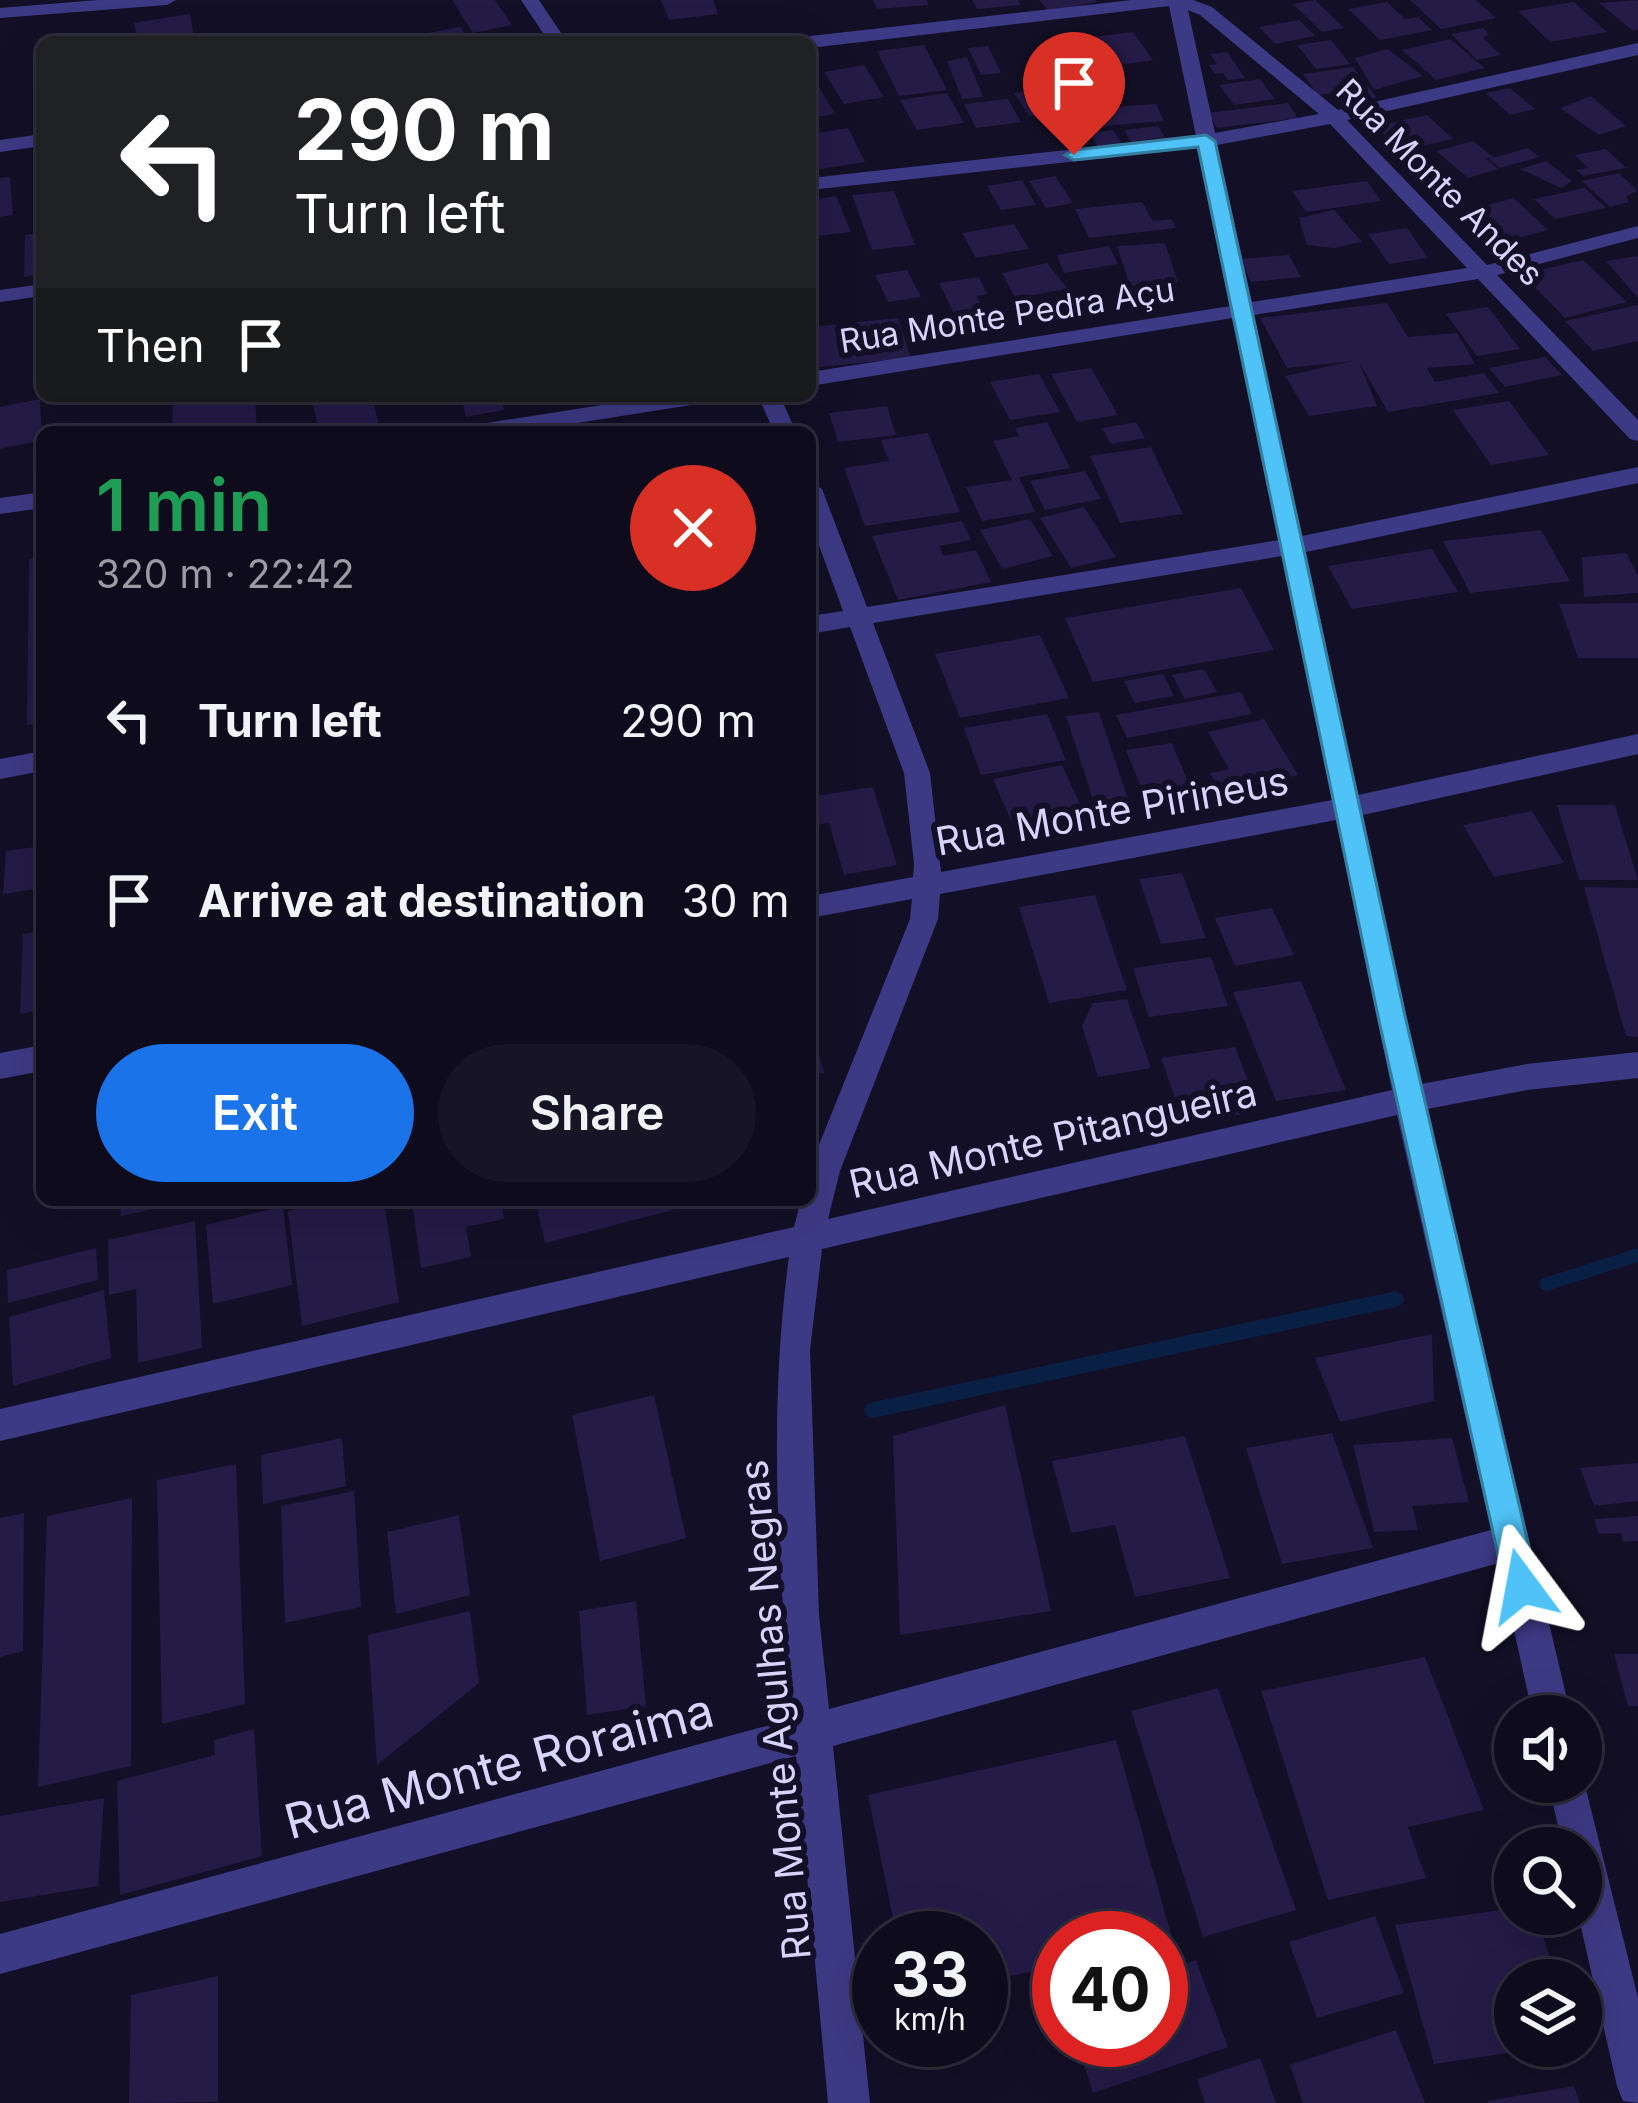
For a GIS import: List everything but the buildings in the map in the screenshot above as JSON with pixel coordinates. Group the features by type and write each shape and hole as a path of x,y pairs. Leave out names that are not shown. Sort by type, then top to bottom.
{"street":[{"path":"0,13 167,0"},
{"path":"530,0 554,36"},
{"path":"816,41 1177,0 1409,1099 1547,1695"},
{"name":"Rua Monte Andes","path":"1177,0 1206,11 1334,117 1638,434"},
{"path":"816,183 1206,141 1638,49"},
{"path":"0,146 36,141"},
{"name":"Rua Monte Pedra Açu","path":"816,379 1484,272 1638,232"},
{"path":"0,296 36,291"},
{"path":"513,426 666,402"},
{"path":"816,624 1293,546 1638,475"},
{"path":"0,506 36,501"},
{"name":"Rua Monte Agulhas Negras","path":"816,504 920,785 928,883 924,919 824,1171 816,1203"},
{"name":"Rua Monte Pirineus","path":"816,906 1346,808 1638,744"},
{"path":"0,769 36,762"},
{"path":"0,1066 36,1059"},
{"name":"Rua Monte Pitangueira","path":"0,1425 1409,1099 1527,1077 1638,1064"},
{"name":"Rua Monte Agulhas Negras","path":"815,1206 793,1350 801,1615 849,2103"},
{"name":"Rua Monte Roraima","path":"0,1954 1512,1542"},
{"path":"1573,1803 1638,2086"}],"waterway":[{"path":"1547,1284 1638,1255"},
{"path":"873,1410 1396,1299"}],"route":[{"path":"1074,155 1206,141 1391,1016 1522,1586"}]}
